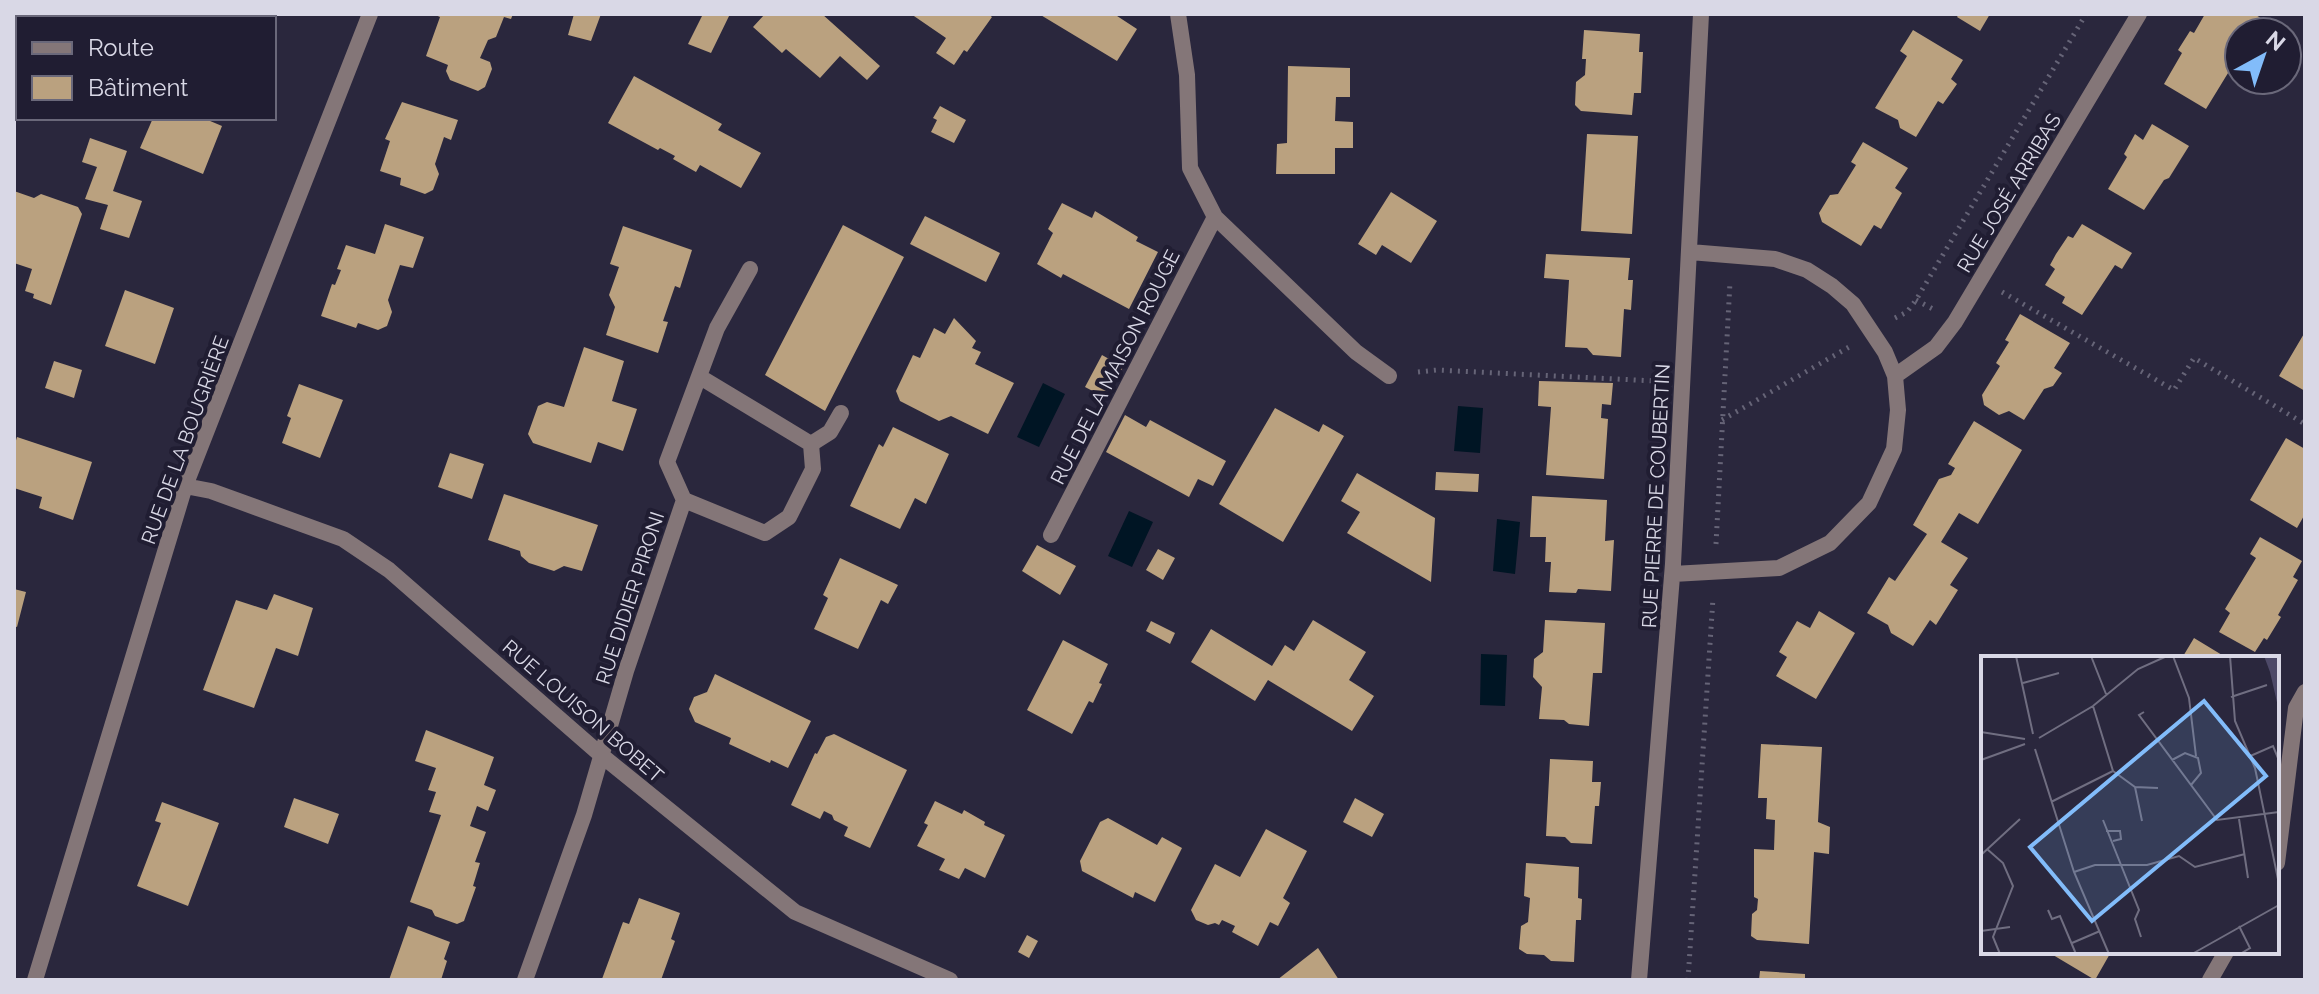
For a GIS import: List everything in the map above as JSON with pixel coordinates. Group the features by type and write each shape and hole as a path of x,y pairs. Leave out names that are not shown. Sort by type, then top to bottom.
{"street":[{"name":"RUE DE LA BOUGRIÈRE","path":"35,980 185,486 370,14"},
{"path":"1178,14 1187,75 1190,168 1215,217 1356,352 1389,376"},
{"name":"RUE PIERRE DE COUBERTIN","path":"1639,980 1673,574 1701,14"},
{"name":"RUE JOSÉ ARRIBAS","path":"1895,376 1936,347 1955,322 2139,14"},
{"name":"RUE DE LA MAISON ROUGE","path":"1051,535 1215,217"},
{"path":"1673,574 1779,568 1830,543 1869,503 1894,449 1898,410 1895,376 1885,352 1853,304 1832,286 1807,270 1775,259 1690,252"},
{"name":"RUE DIDIER PIRONI","path":"525,980 584,815 684,500 667,462 717,328 750,269"},
{"path":"700,377 811,444 830,432 841,413"},
{"name":"RUE DIDIER PIRONI","path":"684,500 765,533 789,517 813,469 811,444"},
{"name":"RUE LOUISON BOBET","path":"185,486 211,491 343,539 389,570 601,755 795,912 950,980"},
{"path":"2279,851 2299,730 2296,708 2305,692"},
{"path":"2210,980 2225,954"}],"path":[{"path":"1721,420 1859,340 1868,328 1883,317 1898,319 1916,300 2086,14"},
{"path":"1688,980 1732,254"},
{"path":"1995,289 2174,390 2194,358 2305,424"},
{"path":"1916,300 1955,322"},
{"path":"1389,376 1437,370 1683,382"}],"water":[{"path":"1043,383 1065,394 1039,447 1017,437"},
{"path":"1458,406 1483,408 1480,453 1454,451"},
{"path":"1129,511 1153,522 1132,567 1108,556"},
{"path":"1497,519 1520,522 1515,574 1493,571"},
{"path":"1481,654 1507,655 1505,706 1480,705"}],"building":[{"path":"433,14 513,14 511,19 504,17 496,37 488,40 480,58 490,62 492,69 485,87 478,91 450,80 446,71 448,65 426,56 440,17"},
{"path":"574,14 601,14 591,41 568,35"},
{"path":"703,14 730,14 711,53 688,44"},
{"path":"765,14 822,14 880,66 867,80 840,56 820,78 786,49 782,53 753,27"},
{"path":"911,14 988,14 992,17 954,65 936,53 946,38"},
{"path":"1039,14 1114,14 1137,29 1117,61"},
{"path":"1959,14 1990,14 1980,31 1957,17"},
{"path":"2205,14 2257,16 2223,16 2223,81 2206,109 2164,84 2182,53 2178,50 2190,31 2194,33"},
{"path":"1584,30 1640,34 1639,52 1643,52 1641,93 1634,93 1632,115 1581,111 1575,105 1576,82 1585,75 1586,59 1582,59"},
{"path":"1913,30 1963,60 1951,79 1957,84 1943,104 1938,101 1916,137 1900,128 1898,120 1875,108 1907,56 1900,51"},
{"path":"1288,66 1350,68 1350,97 1336,97 1335,121 1353,122 1353,148 1335,148 1335,174 1276,174 1277,144 1287,143"},
{"path":"634,76 722,124 718,130 761,153 741,188 700,165 696,172 673,159 675,156 608,123"},
{"path":"402,102 458,120 451,140 444,137 435,164 439,174 433,190 425,194 400,185 401,178 380,171 390,141 385,139"},
{"path":"940,106 966,120 954,143 931,132 937,120 933,118"},
{"path":"152,120 208,120 222,126 203,174 140,148"},
{"path":"2152,124 2189,146 2144,210 2108,189 2127,157 2124,154 2135,134 2143,140"},
{"path":"1587,134 1638,136 1632,234 1581,231"},
{"path":"90,138 127,151 113,191 142,201 129,238 100,229 108,205 85,199 97,167 82,162"},
{"path":"1863,142 1908,168 1895,188 1902,193 1881,229 1874,225 1861,246 1822,222 1819,213 1830,195 1838,194 1856,165 1851,162"},
{"path":"14,191 34,198 41,194 78,207 82,214 51,305 25,291 32,269 14,263"},
{"path":"1391,192 1437,221 1411,263 1382,245 1376,255 1358,244"},
{"path":"1062,203 1092,218 1095,211 1138,237 1136,241 1158,252 1129,309 1063,274 1061,278 1037,264 1053,233 1048,229"},
{"path":"925,216 1000,253 986,282 910,244"},
{"path":"385,224 424,237 413,268 400,265 388,300 392,312 387,326 378,330 358,323 356,328 321,316 332,284 335,285 341,270 337,269 346,245 375,254"},
{"path":"2082,224 2132,253 2122,269 2115,265 2082,315 2062,303 2065,297 2045,285 2055,269 2050,265 2056,254 2068,236 2073,238"},
{"path":"843,225 904,257 825,411 765,375"},
{"path":"623,226 692,250 680,288 675,286 663,321 668,322 658,353 606,335 615,307 609,295 619,267 610,264"},
{"path":"1546,254 1630,258 1628,280 1633,280 1631,310 1624,309 1621,357 1593,355 1587,348 1565,347 1569,280 1544,278"},
{"path":"125,290 174,308 155,364 105,346"},
{"path":"2020,314 2070,343 2054,368 2062,373 2053,386 2044,389 2024,420 2009,411 1999,415 1984,405 1982,395 2000,366 1996,363 2009,342 2005,340"},
{"path":"954,318 976,341 972,348 981,352 975,364 1014,383 988,434 951,416 939,421 900,401 896,391 913,355 920,358 934,328 945,334"},
{"path":"2305,332 2305,391 2279,376"},
{"path":"584,347 624,361 612,401 637,409 623,451 598,442 591,463 533,443 528,434 538,406 547,402 564,407"},
{"path":"1102,355 1123,367 1106,398 1085,387"},
{"path":"54,361 82,370 74,398 45,388"},
{"path":"1539,381 1613,383 1611,405 1602,404 1601,418 1608,419 1604,479 1546,475 1551,407 1538,406"},
{"path":"299,384 343,400 320,458 282,443 291,418 287,416"},
{"path":"1275,408 1319,432 1323,424 1344,436 1283,542 1219,504"},
{"path":"1125,415 1146,427 1150,420 1226,461 1213,486 1198,479 1189,497 1106,452"},
{"path":"1974,421 2022,450 1978,524 1959,513 1941,542 1968,558 1950,585 1958,590 1936,625 1930,620 1913,646 1891,633 1888,625 1867,613 1889,577 1895,581 1927,534 1913,525 1939,479 1951,475 1955,468 1948,464"},
{"path":"893,427 949,454 926,504 915,498 900,529 850,506 879,444 883,447"},
{"path":"17,437 92,462 73,520 39,508 42,497 14,488 14,447"},
{"path":"2286,438 2305,449 2305,514 2297,528 2250,500"},
{"path":"450,453 484,464 472,499 438,487"},
{"path":"1436,472 1479,474 1478,492 1435,490"},
{"path":"1357,473 1435,518 1431,582 1347,533 1360,512 1341,501"},
{"path":"504,494 598,525 582,571 564,566 554,571 529,563 520,551 488,540"},
{"path":"1532,496 1607,500 1605,541 1614,540 1611,591 1578,589 1576,593 1549,592 1551,562 1545,562 1546,537 1530,537"},
{"path":"2260,537 2302,561 2293,577 2298,580 2278,615 2281,617 2267,640 2264,638 2255,652 2219,632 2230,613 2225,609 2256,558 2250,554"},
{"path":"1037,545 1076,566 1060,595 1022,571"},
{"path":"1158,549 1175,558 1163,580 1146,570"},
{"path":"840,558 898,585 888,604 881,600 858,649 814,629 828,598 823,595"},
{"path":"14,589 26,592 17,627 14,626"},
{"path":"274,594 313,608 298,656 276,648 254,708 203,690 236,600 267,610"},
{"path":"1819,611 1855,633 1816,699 1776,676 1787,657 1779,652 1797,621 1810,628"},
{"path":"1313,620 1366,652 1349,680 1374,696 1352,731 1268,680 1255,701 1191,662 1211,629 1272,666 1285,645 1294,651"},
{"path":"1545,620 1605,623 1602,673 1593,673 1589,726 1569,724 1564,720 1539,719 1542,687 1533,677 1534,659 1543,652"},
{"path":"1151,621 1175,633 1170,644 1146,631"},
{"path":"2194,638 2224,656 2183,656"},
{"path":"1063,640 1108,664 1093,703 1089,701 1072,734 1027,710"},
{"path":"715,674 811,721 788,768 729,744 731,738 695,722 689,709 694,697 707,692"},
{"path":"426,730 494,757 484,785 496,790 488,811 477,806 470,826 486,832 475,862 480,863 473,886 476,887 464,921 457,924 410,902 441,815 429,812 436,792 428,790 436,768 415,761"},
{"path":"834,734 907,770 870,848 844,836 848,827 834,820 832,815 824,811 820,819 791,805 815,753 826,737"},
{"path":"1761,744 1822,747 1818,822 1830,827 1829,854 1814,852 1809,944 1757,940 1751,936 1752,914 1757,910 1758,899 1754,897 1754,849 1774,850 1775,820 1766,819 1767,798 1758,798"},
{"path":"1550,759 1593,761 1592,782 1601,782 1599,806 1595,806 1592,844 1571,843 1565,837 1546,836"},
{"path":"294,798 339,814 328,844 284,827"},
{"path":"1355,798 1384,814 1372,837 1343,822"},
{"path":"935,801 962,814 964,810 1005,835 985,878 965,868 959,879 939,870 945,859 917,846 928,825 924,823"},
{"path":"162,802 219,823 188,906 137,886 161,823 155,821"},
{"path":"1108,818 1157,845 1162,837 1182,848 1155,902 1135,892 1133,898 1082,871 1080,861 1100,822"},
{"path":"1266,829 1307,851 1283,898 1290,903 1278,926 1270,922 1258,946 1232,932 1235,926 1222,920 1219,925 1208,925 1196,920 1191,910 1215,864 1240,877"},
{"path":"1526,863 1579,867 1581,920 1576,920 1574,962 1551,961 1544,955 1527,954 1519,949 1521,926 1528,922 1530,898 1524,896"},
{"path":"639,898 680,913 671,939 675,941 661,980 602,979 623,922 629,924"},
{"path":"408,926 450,942 441,980 389,980"},
{"path":"1027,935 1038,941 1029,958 1018,952"},
{"path":"1318,948 1339,980 1277,980"},
{"path":"2051,954 2110,954 2095,980"},
{"path":"1760,971 1805,974 1805,980 1759,980"}]}
